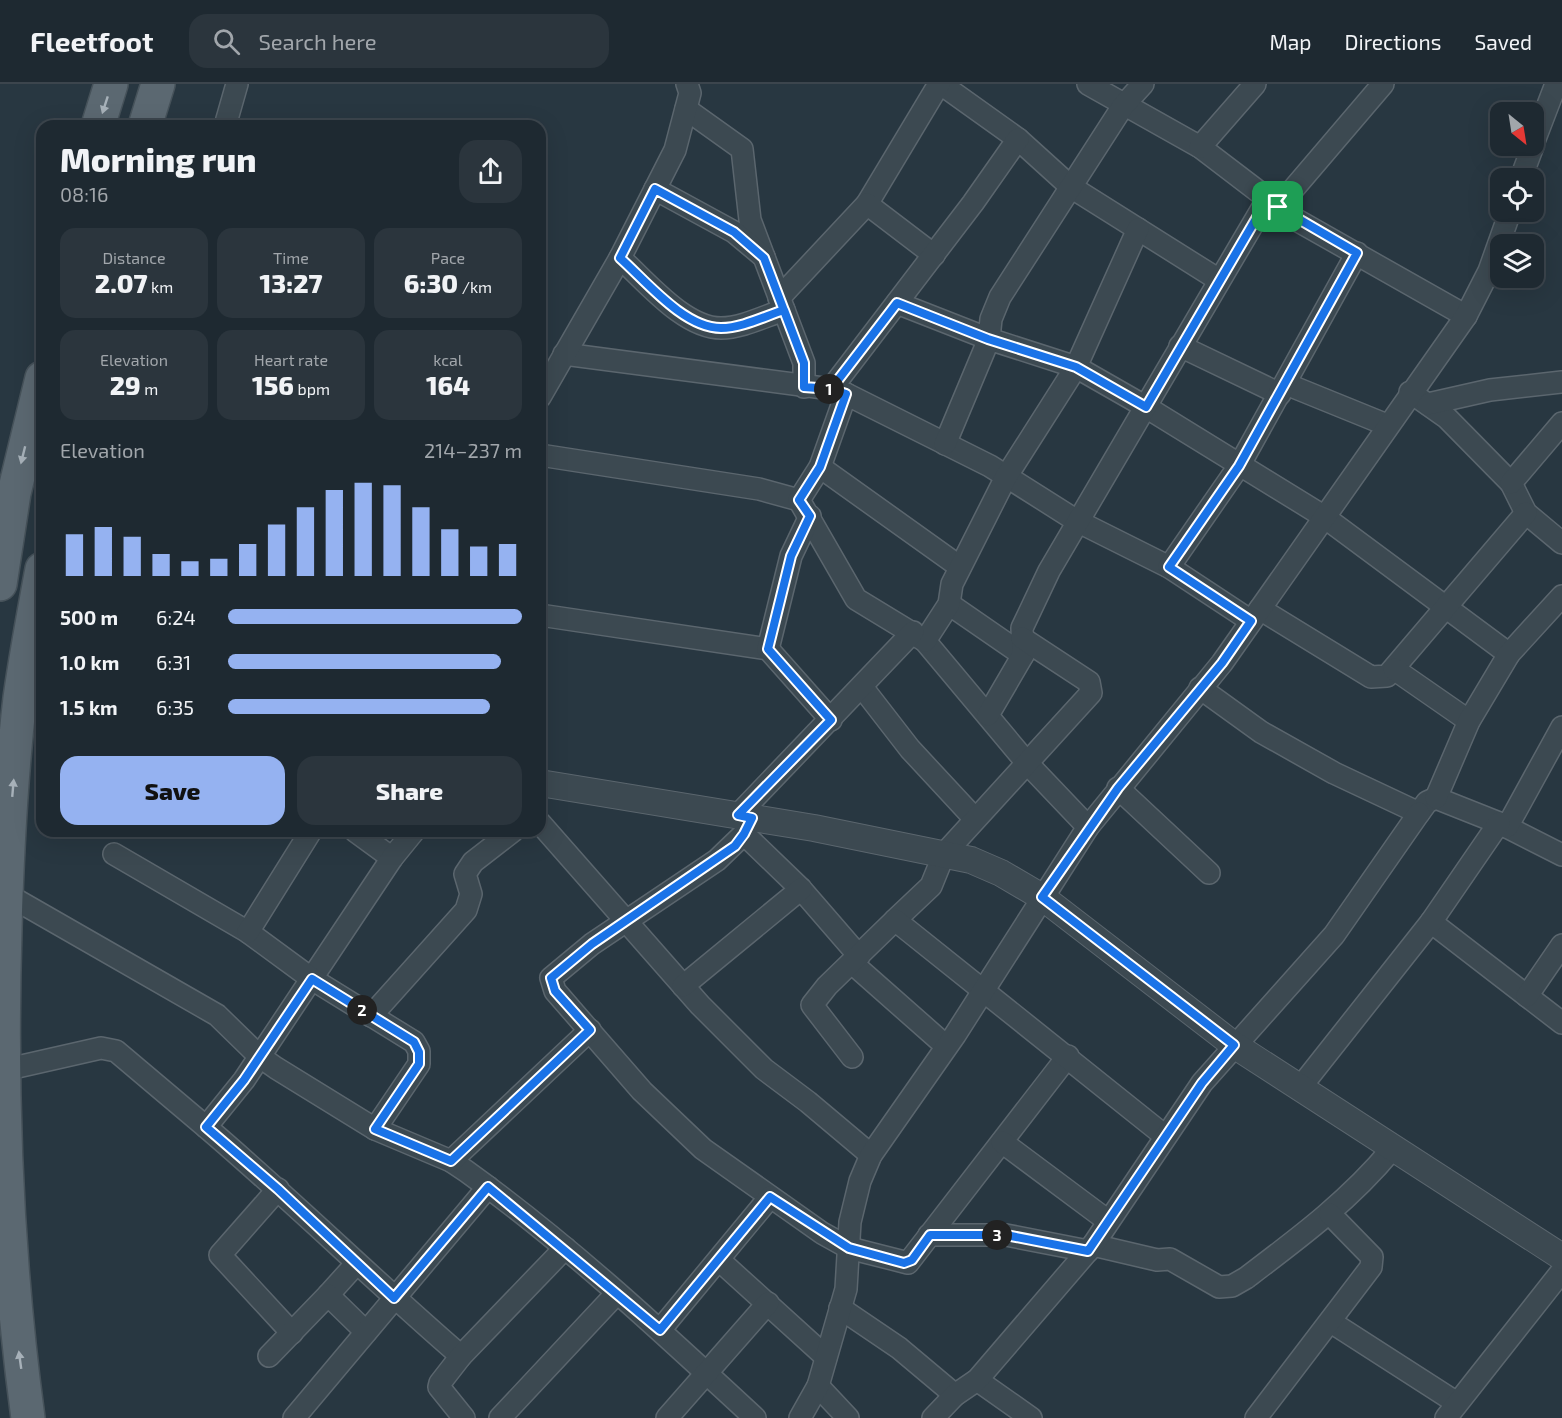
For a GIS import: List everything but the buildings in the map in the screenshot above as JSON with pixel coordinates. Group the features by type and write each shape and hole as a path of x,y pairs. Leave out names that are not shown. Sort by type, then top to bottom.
{"main road":[{"path":"100,120 111,84"},
{"path":"147,120 158,84"},
{"path":"0,584 14,493 36,403"},
{"path":"28,1418 18,1343 7,1203 4,1070 6,894 31,708 36,645"}],"street":[{"path":"227,120 237,84"},
{"path":"546,386 620,258 675,150 690,93 687,84"},
{"path":"620,258 682,314 699,324 721,328 782,304 867,204 940,84 1018,139 1071,187 1219,280"},
{"path":"1088,84 1123,106 1200,147 1273,203 1466,316"},
{"path":"945,444 988,339 991,319 1000,297 1123,106 1143,84"},
{"path":"1200,147 1255,84"},
{"path":"988,715 1022,646 1022,628 1026,618 1077,521 1219,280 1273,203 1383,84"},
{"path":"1544,129 1554,114 1555,84"},
{"path":"686,109 742,149 750,220 804,363 804,387"},
{"path":"768,649 804,508 820,467 838,392 897,303 1018,139"},
{"path":"655,189 734,232 764,258"},
{"path":"867,204 934,255"},
{"path":"800,1418 819,1386 846,1289 850,1222 860,1181 871,1155 984,991 1088,827 1256,615 1388,424 1419,398 1489,271 1506,222"},
{"path":"1068,1056 908,1263 849,1248 770,1197 703,1149 642,1091 555,991 551,978 592,944 717,860 745,822 831,720 862,687 919,636 949,604 952,584 960,567 1006,477 1076,367 1138,229"},
{"path":"1169,567 1239,466 1357,253"},
{"path":"897,303 988,339 1076,367 1146,407 1323,516 1509,654"},
{"path":"1180,346 1283,389 1388,424"},
{"path":"564,354 838,392 945,444 1006,477 1077,521 1169,567 1371,677 1387,676 1394,669 1526,513"},
{"path":"1419,398 1562,382"},
{"path":"1419,398 1448,418 1511,483 1526,513 1562,543"},
{"path":"1511,483 1562,423"},
{"path":"546,456 759,489 804,508 856,599 867,608 919,636 1027,763 1088,827"},
{"path":"820,467 960,567"},
{"path":"1436,798 1469,721 1509,654 1562,596"},
{"path":"852,1057 812,1005 931,886 944,854 1091,693 1092,687 1089,682 949,604"},
{"path":"546,616 768,649 831,720"},
{"path":"1394,669 1469,721"},
{"path":"862,687 910,749 975,819"},
{"path":"1200,688 1261,732 1419,813"},
{"path":"1299,1089 1431,922 1503,825 1562,728"},
{"path":"546,784 745,822 971,860 1042,897 1234,1045 1562,1257"},
{"path":"1118,788 1209,873"},
{"path":"933,1418 955,1395 977,1380 1090,1248 1202,1083 1334,935 1426,802 1436,798 1503,825 1562,855"},
{"path":"745,822 801,889 855,960 946,1046"},
{"path":"546,830 683,986 764,1069 808,1102 871,1155"},
{"path":"248,932 307,837"},
{"path":"363,837 392,858"},
{"path":"206,1127 244,1080 392,858 409,837"},
{"path":"371,1016 466,910 471,894 465,874 473,862 505,837"},
{"path":"114,854 248,932 312,979 414,1042 419,1052 419,1064 375,1129"},
{"path":"683,986 801,889"},
{"path":"6,894 217,1015 259,1056 375,1129 451,1161 565,1248 660,1330 755,1418"},
{"path":"895,920 1068,1056 1165,1136"},
{"path":"1431,922 1562,1023"},
{"path":"1527,996 1562,945"},
{"path":"451,1161 590,1030"},
{"path":"4,1070 101,1048 116,1051 278,1189 356,1264 460,1356"},
{"path":"1002,1142 1108,1221"},
{"path":"930,1235 1006,1235 1157,1260 1170,1259 1219,1287 1232,1286 1246,1278 1330,1214 1367,1180 1392,1149"},
{"path":"294,1418 488,1187"},
{"path":"278,1189 220,1255 292,1333"},
{"path":"660,1330 770,1197"},
{"path":"1256,1418 1331,1322 1373,1261 1330,1214"},
{"path":"464,1418 439,1387 460,1356 565,1248"},
{"path":"719,1260 826,1357"},
{"path":"269,1356 356,1264"},
{"path":"1331,1322 1452,1411 1562,1271"},
{"path":"500,1418 617,1293"},
{"path":"328,1295 366,1332"},
{"path":"667,1418 768,1303"},
{"path":"840,1308 899,1348 955,1395"},
{"path":"977,1380 1030,1418"},
{"path":"819,1386 848,1418"}],"route":[{"path":"1278,207 1267,200 1146,407 1076,367 988,339 897,303 831,389 804,387 804,363 784,310 743,324 721,328 699,324 682,314 620,258 655,189 734,232 764,258 784,310 804,363 804,387 831,389 846,394 820,467 799,500 810,516 791,556 768,649 831,720 738,815 752,818 735,846 592,944 551,978 555,991 590,1030 451,1161 375,1129 419,1064 419,1052 414,1042 312,979 244,1080 206,1127 278,1189 394,1298 488,1187 565,1248 660,1330 770,1197 822,1233 849,1248 904,1263 910,1263 930,1235 1006,1235 1088,1251 1202,1083 1234,1045 1042,897 1088,827 1222,663 1251,621 1169,567 1239,466 1357,253 1293,218 1278,207"}]}
